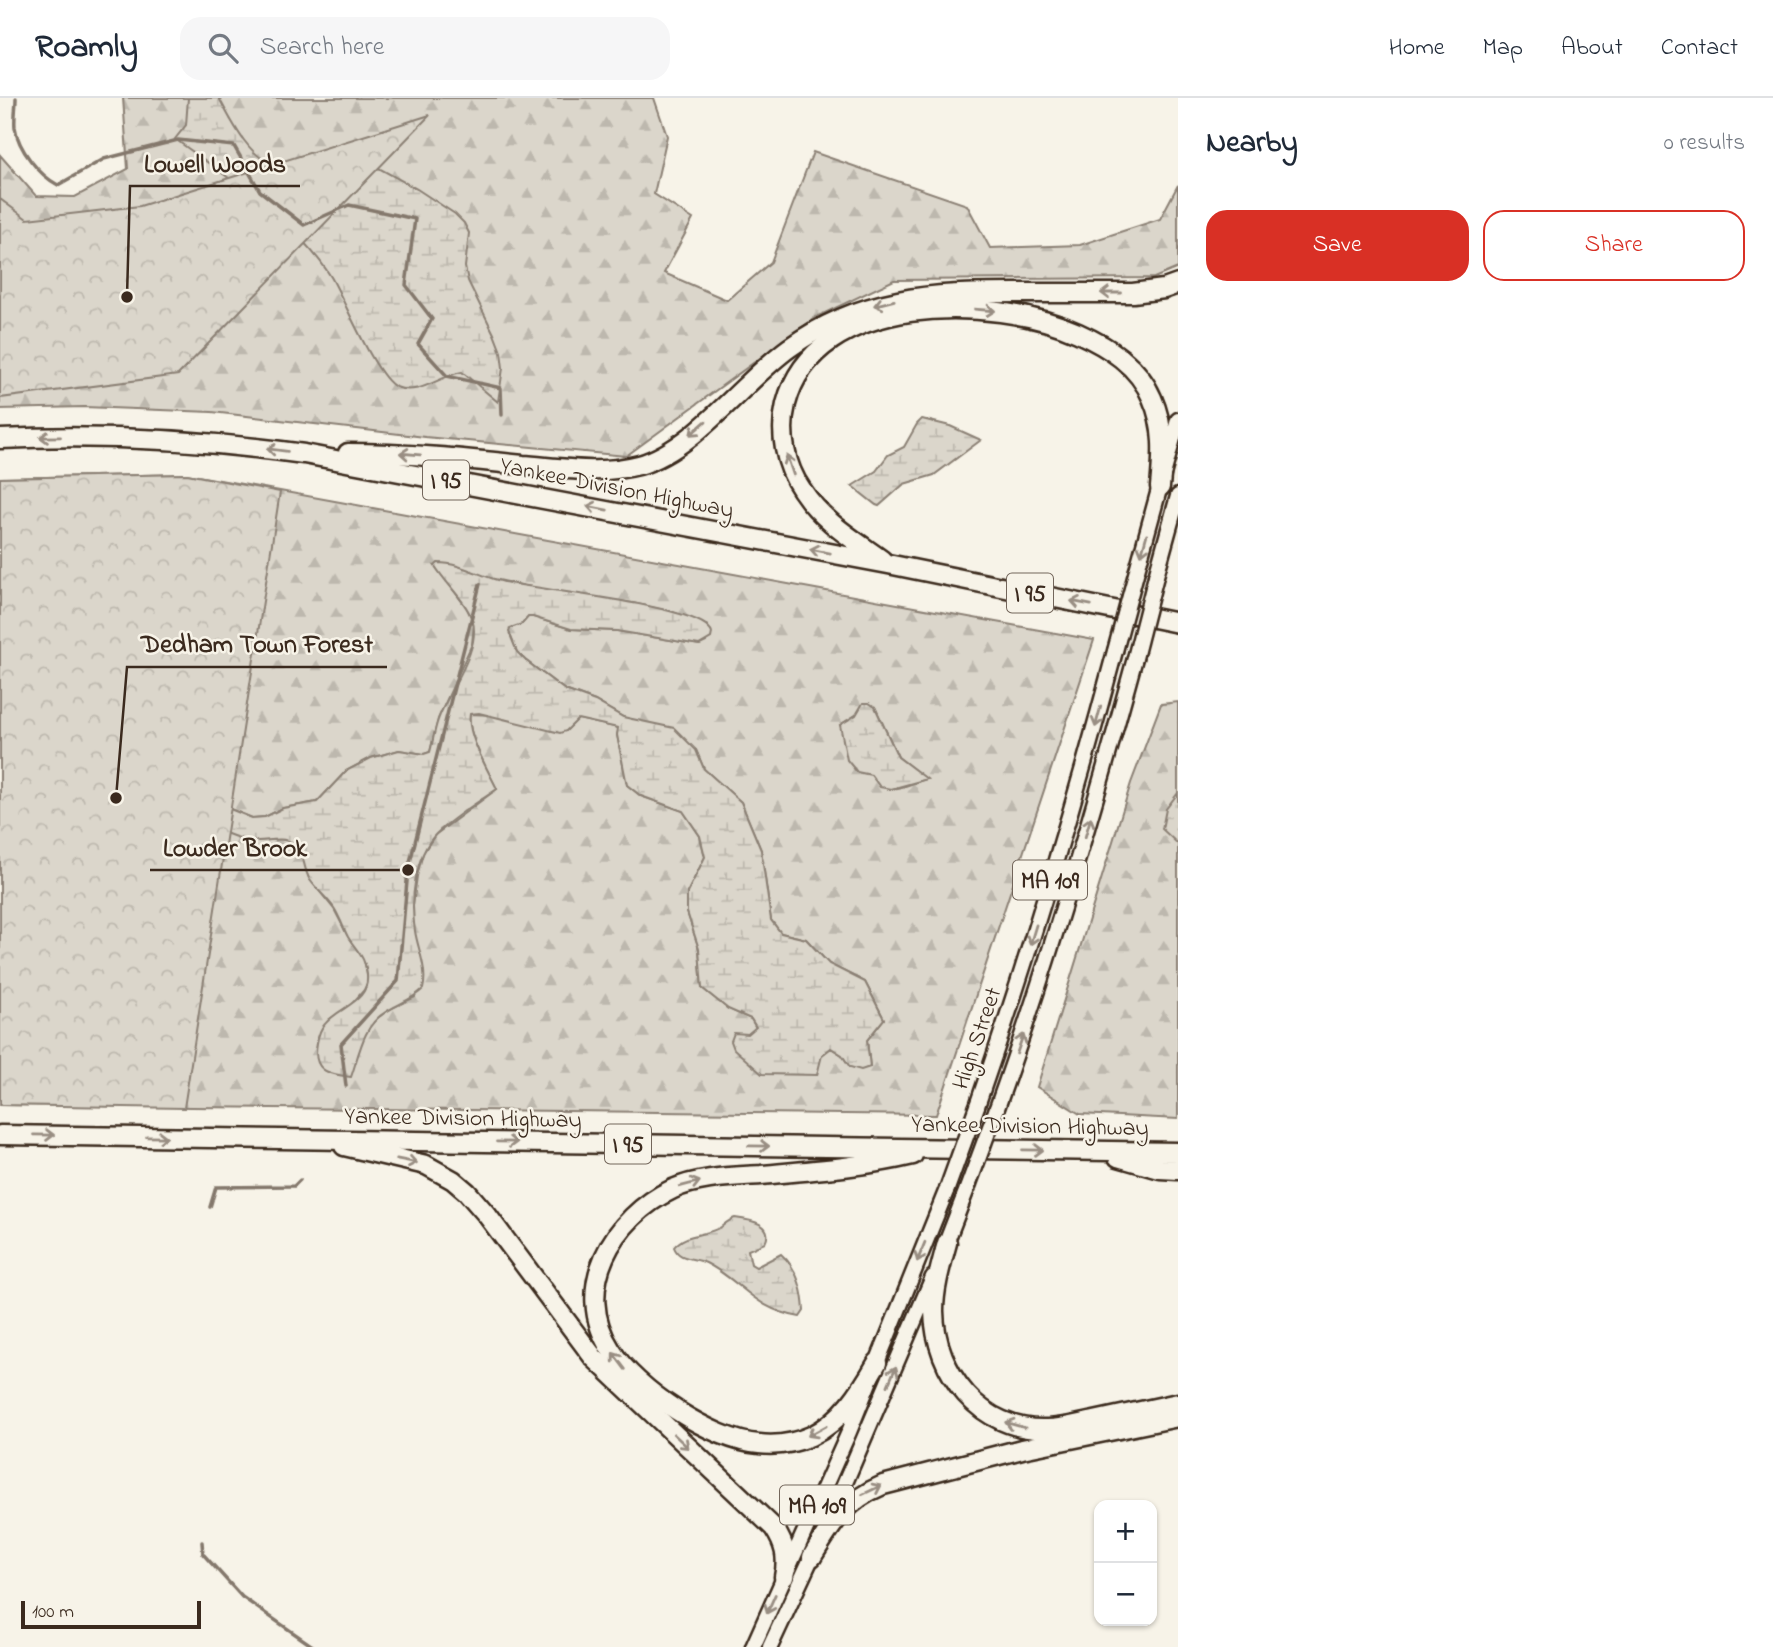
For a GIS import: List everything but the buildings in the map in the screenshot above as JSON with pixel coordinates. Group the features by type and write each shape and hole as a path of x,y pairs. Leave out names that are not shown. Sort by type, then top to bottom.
{"highway":[{"path":"304,454 392,453 593,471 615,470 648,462 677,447 790,348 825,326 864,308 912,297 946,293 1133,293 1164,289 1178,284"},
{"path":"888,564 833,525 811,502 790,466 783,432 789,396 798,374 807,362 842,334 887,318 919,311 954,308 1004,311 1056,325 1107,349 1140,377 1157,411 1163,443 1160,487"},
{"name":"Yankee Division Highway","path":"0,439 149,439 227,444 304,454 888,564 1176,622"},
{"name":"Yankee Division Highway","path":"0,1135 1178,1152"},
{"path":"316,1139 426,1165 453,1180 467,1192 594,1358 774,1528 782,1540 786,1554 784,1577"},
{"path":"877,1363 846,1409 830,1424 812,1435 791,1442 770,1444 730,1438 662,1401 620,1364 609,1348 598,1321 596,1294 600,1266 607,1248 625,1223 656,1198 685,1185 708,1180 871,1165 940,1148"},
{"path":"1090,1150 1178,1170"},
{"path":"947,1243 935,1300 938,1340 951,1375 961,1390 988,1414 1011,1425 1047,1429 1178,1403"},
{"path":"812,1558 831,1524 845,1508 862,1495 883,1485 1023,1449 1178,1417"}],"main road":[{"name":"High Street","path":"753,1647 837,1460 947,1189 977,1106 1062,841 1178,421"},
{"name":"High Street","path":"771,1647 853,1467 947,1243 1028,1021 1085,838 1178,496"}],"green space":[{"path":"123,98 654,98 667,136 654,194 693,219 664,273 727,300 771,262 813,152 967,205 990,248 1080,245 1160,219 1178,185 1178,268 1154,278 894,280 816,317 626,456 425,437 212,412 84,407 0,409 0,155 36,196 75,197 128,169"},
{"path":"188,98 219,98 249,146 265,161 274,165 366,161 455,214 469,233 465,267 468,281 501,352 503,368 498,402 462,372 413,389 396,387 388,381 370,354 331,277 317,257 281,219 175,139 186,125"},
{"path":"430,115 178,375 0,398 0,199 27,219 140,206"},
{"path":"922,419 950,426 981,440 934,475 904,484 879,506 876,505 852,486 876,471 888,455 904,447"},
{"path":"187,474 1094,640 936,1115 0,1105 0,478","holes":["435,566 539,589 633,603 673,612 708,626 706,642 700,645 617,631 571,629 533,617 528,617 522,624 510,628 509,632 517,652 565,690 595,701 623,717 696,750 704,769 741,802 761,850 771,920 781,933 806,939 829,964 865,982 884,1019 867,1040 870,1067 850,1067 842,1055 831,1048 822,1055 748,1034 756,1028 751,1019 728,1009 702,988 699,949 687,912 687,893 705,857 700,836 683,811 641,796 627,785 617,735 619,728 578,719 566,731 494,715 470,714 474,742 497,789 435,835 423,853 413,905 415,997 382,1015 367,1031 330,1019 349,1007 364,990 368,981 364,959 334,909 309,878 304,858 297,847 284,839 255,841 225,807 252,818 265,817 283,808 317,802 346,771 371,758 399,750 424,754 430,752 438,719 472,644 474,624 467,608","875,707 898,757 926,779 889,789 883,787 869,772 840,725"]},
{"path":"187,474 280,492 184,1108 0,1105 0,478"},
{"path":"438,563 455,565 504,582 646,605 696,620 710,629 711,638 699,645 617,631 571,629 533,617 528,617 522,624 510,628 509,632 517,652 565,690 595,701 623,717 674,728 696,750 704,769 741,802 761,850 771,920 781,933 806,939 829,964 865,982 884,1019 867,1040 870,1067 861,1070 850,1067 842,1055 831,1048 822,1055 817,1075 762,1074 734,1049 731,1041 734,1033 748,1034 756,1027 751,1019 728,1009 702,988 699,949 687,912 687,893 705,857 700,836 683,811 641,796 627,785 618,728 578,719 566,731 560,733 479,713 470,714 471,731 497,789 443,827 429,844 418,867 413,906 423,967 423,989 384,1013 371,1025 351,1077 328,1072 319,1065 316,1052 322,1028 364,992 367,974 363,959 348,937 334,908 310,880 302,855 292,843 283,840 242,839 205,824 225,807 252,818 265,817 283,808 317,802 346,771 371,758 399,750 424,754 430,752 442,709 468,657 474,631 469,612 435,566"},
{"path":"1178,702 1178,1119 1080,1114 1037,1087 1131,783 1161,704"},
{"path":"863,703 875,707 898,757 927,779 891,789 880,787 871,775 857,772 847,760 840,725 856,715"},
{"path":"1178,793 1178,844 1162,829 1166,809"},
{"path":"735,1218 760,1224 767,1231 765,1243 748,1250 751,1264 756,1267 781,1254 791,1266 802,1296 804,1311 800,1317 771,1308 719,1270 702,1261 683,1257 676,1251 674,1247 684,1239 715,1230"}],"waterway":[{"path":"16,98 15,127 20,144 37,168 58,185 104,159 178,140 234,146 260,191 304,225 349,205 415,219 406,285 432,319 418,344 447,376 501,388 502,415"},
{"path":"346,1086 341,1044 398,981 408,870 480,584"},
{"path":"210,1207 216,1187 294,1186 300,1180"},
{"path":"202,1542 203,1554 242,1597 314,1647"}],"place":[{"name":"Lowell Woods","path":"127,297"},
{"name":"Dedham Town Forest","path":"116,798"},
{"name":"Lowder Brook","path":"408,870"}]}
